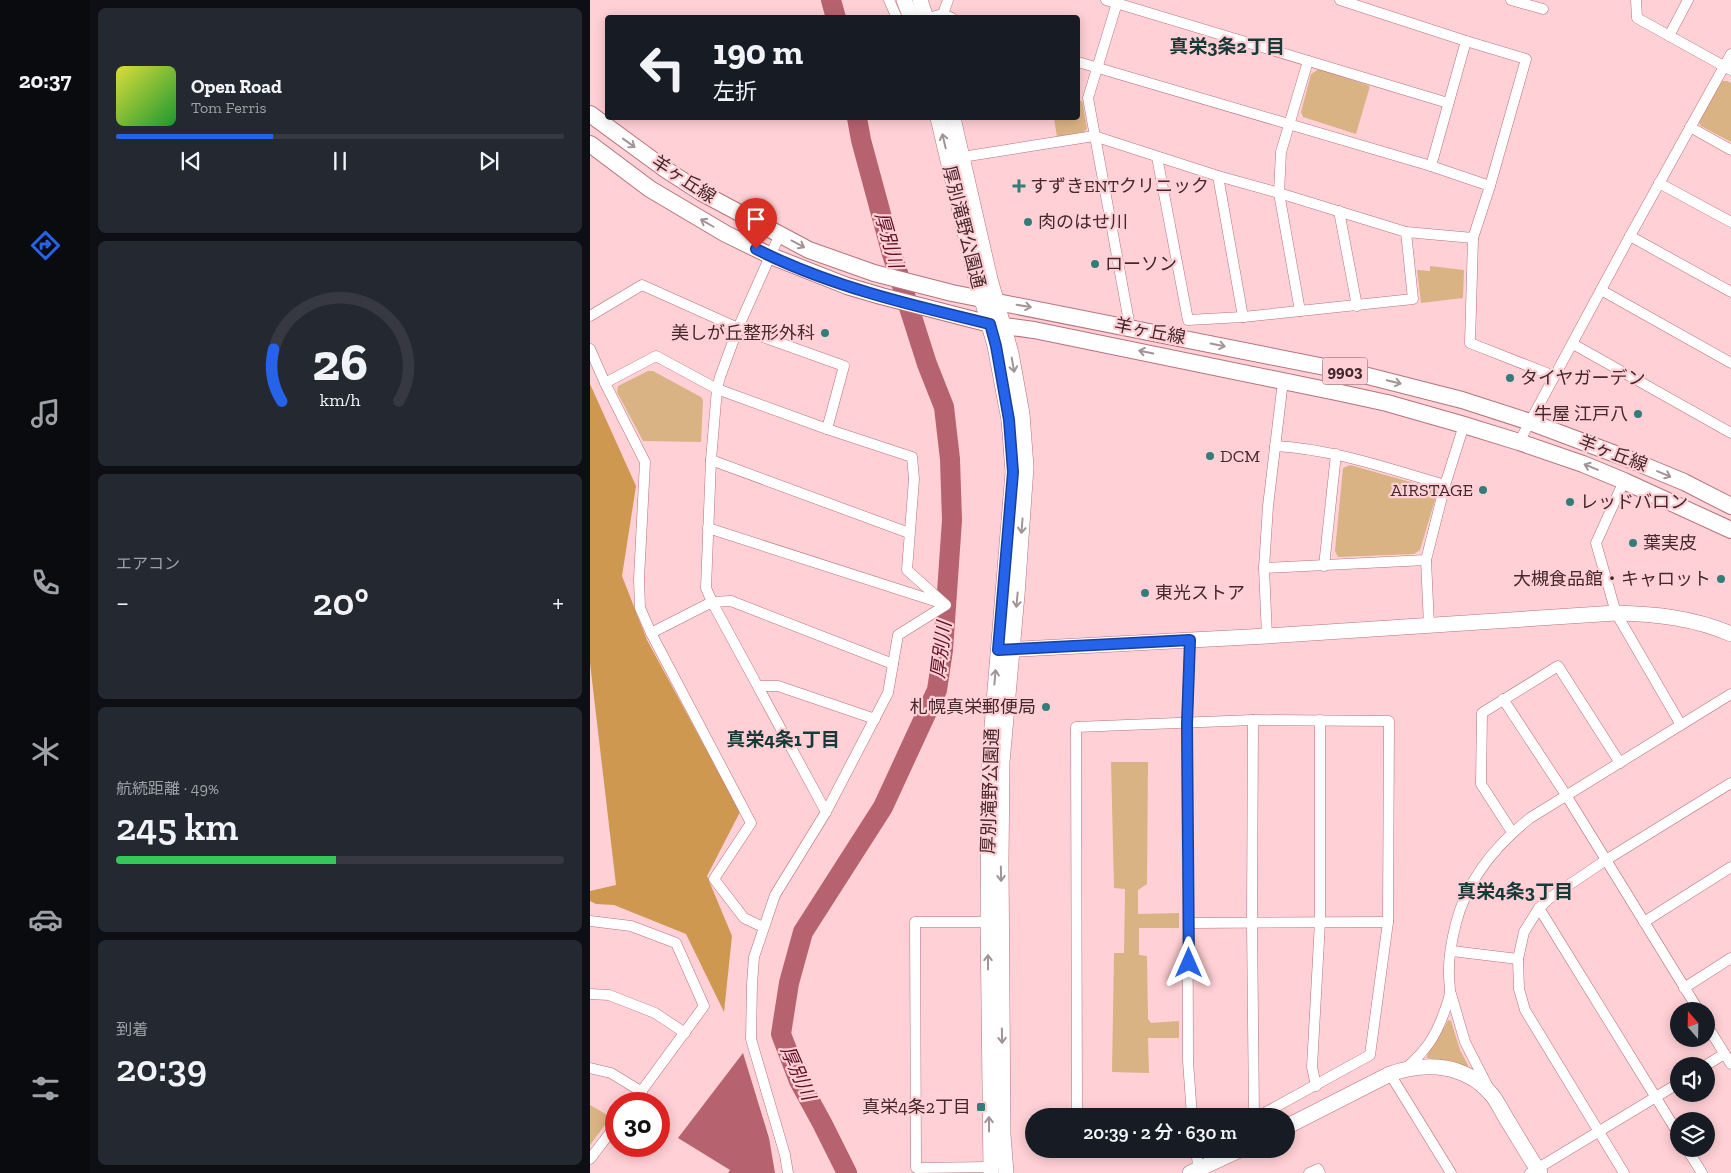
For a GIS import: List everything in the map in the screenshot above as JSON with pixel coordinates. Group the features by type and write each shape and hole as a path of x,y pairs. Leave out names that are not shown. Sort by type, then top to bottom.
{"main road":[{"path":"904,0 910,15"},
{"path":"920,0 926,15"},
{"name":"羊ヶ丘線","path":"590,114 702,194 809,250 874,273 989,300 1368,376 1462,400 1530,422 1626,458 1684,482 1731,506"},
{"name":"厚別滝野公園通","path":"939,120 989,300 997,325 1011,353 1022,414 1026,466 1005,650 989,764 988,922 991,1170"},
{"name":"厚別滝野公園通","path":"953,120 989,300"},
{"name":"羊ヶ丘線","path":"590,144 650,189 726,234 771,256 847,286 997,325 1034,330 1387,403 1519,442 1624,481 1731,530"},
{"path":"1005,650 1616,614 1653,614 1693,621 1731,634"},
{"name":"厚別滝野公園通","path":"1005,650 1001,862 1003,1135 1006,1173"},
{"path":"1295,1123 1397,1072 1425,1066 1448,1068 1467,1075 1492,1095 1536,1172"},
{"path":"1196,1172 1224,1158"}],"street":[{"path":"890,0 896,15"},
{"path":"947,15 948,0"},
{"path":"1106,0 1448,103"},
{"path":"1340,0 1526,59 1490,186 1473,238 1470,344 1554,376"},
{"path":"1511,0 1543,9 1540,0"},
{"path":"1636,0 1637,18 1727,68"},
{"path":"1669,36 1688,0"},
{"path":"1117,3 1088,98 1130,327"},
{"path":"1431,166 1466,41"},
{"path":"1519,442 1690,127 1727,68 1731,54"},
{"path":"1300,310 1279,193 1281,152 1308,61"},
{"path":"1080,63 1431,166 1490,186"},
{"path":"1690,127 1731,150"},
{"path":"962,157 1094,136 1218,176 1406,232 1473,238"},
{"path":"1157,157 1188,320 1243,317 1413,299 1406,232"},
{"path":"1218,176 1243,317"},
{"path":"1659,183 1731,222"},
{"path":"1339,211 1357,306"},
{"path":"780,234 738,328 717,389 706,588 826,812"},
{"path":"1630,236 1731,292"},
{"path":"590,316 642,285 738,328 844,366 827,429"},
{"path":"1601,290 1731,363"},
{"path":"1572,344 1731,433"},
{"path":"590,349 645,462 639,579 640,608 651,633 751,823 714,879 744,918 764,927"},
{"path":"605,383 656,356 717,389 827,429 912,457 914,478 906,570 946,605"},
{"path":"1266,636 1264,568 1283,381"},
{"path":"1429,625 1426,560 1445,485 1464,425"},
{"path":"1275,446 1301,447 1336,454 1445,485"},
{"path":"1324,566 1336,454"},
{"path":"712,460 909,534"},
{"path":"1624,481 1596,543 1616,614 1681,725"},
{"path":"708,528 946,605"},
{"path":"1264,568 1426,560"},
{"path":"651,633 712,602 731,601 893,664"},
{"path":"788,1173 785,1155 751,1039 754,957 775,895 826,812 876,720 888,693 898,635 946,605"},
{"path":"1190,640 1187,724 1188,1061 1191,1108"},
{"path":"1512,832 1481,784 1482,714 1503,699 1558,666 1620,763"},
{"path":"758,686 778,686 876,720"},
{"path":"1492,1095 1475,1065 1465,1042 1450,993 1449,975 1456,922 1467,895 1481,869 1512,832 1530,818 1681,725 1730,698"},
{"path":"1503,699 1566,795 1693,1002"},
{"path":"1253,720 1254,1108"},
{"path":"1077,1108 1076,727 1253,720 1389,721 1388,922 1370,1055 1274,1108"},
{"path":"1316,1086 1312,1067 1320,922 1320,720"},
{"path":"1624,1173 1525,1010 1519,989 1518,959 1524,932 1539,908 1551,897 1606,860 1731,782"},
{"path":"1644,922 1731,867"},
{"path":"1539,908 1670,1121"},
{"path":"590,921 631,926 676,943 704,1006 642,1092 611,1073 590,1068"},
{"path":"988,922 915,922 916,1168 991,1170"},
{"path":"1189,923 1388,922"},
{"path":"1452,951 1518,959"},
{"path":"1684,988 1731,958"},
{"path":"1450,993 1437,1032 1421,1056 1397,1072 1451,1173"},
{"path":"590,994 609,996 655,1012 685,1033"},
{"path":"1715,1039 1731,1064"},
{"path":"1715,1060 1724,1054"},
{"path":"1536,1172 1670,1089"},
{"path":"590,1159 605,1139"},
{"path":"1693,1157 1702,1173"},
{"path":"1196,1158 1196,1172"},
{"path":"1309,1173 1318,1169 1320,1173"}],"shaded area":[{"path":"1319,69 1370,86 1356,134 1303,117 1301,112 1311,74"},
{"path":"1722,81 1731,83 1731,142 1701,126 1698,120"},
{"path":"1080,100 1082,101 1087,129 1084,132 1057,137 1054,120 1080,120"},
{"path":"1430,266 1464,270 1463,298 1421,303 1417,270 1430,271"},
{"path":"648,371 653,371 701,397 703,400 701,442 643,441 617,392 618,386"},
{"path":"590,384 636,486 622,576 647,640 740,812 707,876 732,936 724,1012 686,934 614,905 596,904 590,901 590,891 616,885 590,663"},
{"path":"1350,465 1435,489 1437,493 1420,550 1414,554 1338,557 1335,551 1343,468"},
{"path":"1111,762 1148,762 1147,884 1138,890 1138,914 1179,913 1179,928 1139,928 1139,955 1147,956 1148,1019 1151,1023 1179,1021 1179,1038 1148,1038 1149,1073 1112,1072 1114,953 1124,953 1125,889 1114,888"},
{"path":"1448,1020 1451,1021 1468,1068 1446,1061 1427,1058"},
{"path":"743,1053 769,1138 775,1173 728,1173 730,1170 678,1138"},
{"path":"590,1105 605,1114 605,1125 590,1145"}],"waterway":[{"name":"厚別川","path":"831,0 835,15"},
{"name":"厚別川","path":"847,1173 799,1081 781,1034 789,983 803,932 883,807 937,690 943,650 952,520 950,459 944,407 927,364 891,251 857,120"}],"place":[{"name":"すずきENTクリニック","path":"1019,186"},
{"name":"肉のはせ川","path":"1028,222"},
{"name":"ローソン","path":"1095,264"},
{"name":"美しが丘整形外科","path":"825,333"},
{"name":"タイヤガーデン","path":"1510,378"},
{"name":"牛屋 江戸八","path":"1638,414"},
{"name":"DCM","path":"1210,456"},
{"name":"AIRSTAGE","path":"1483,490"},
{"name":"レッドバロン","path":"1570,502"},
{"name":"葉実皮","path":"1633,543"},
{"name":"大槻食品館・キャロット","path":"1721,579"},
{"name":"東光ストア","path":"1145,593"},
{"name":"札幌真栄郵便局","path":"1046,707"},
{"name":"真栄4条2丁目","path":"981,1107"}],"district":[{"name":"真栄3条2丁目","path":"1227,46"},
{"name":"真栄4条1丁目","path":"783,739"},
{"name":"真栄4条3丁目","path":"1515,891"}],"route":[{"path":"756,249 847,286 990,324 996,346 1009,420 1013,472 998,650 1190,640 1187,724 1189,963"}]}
